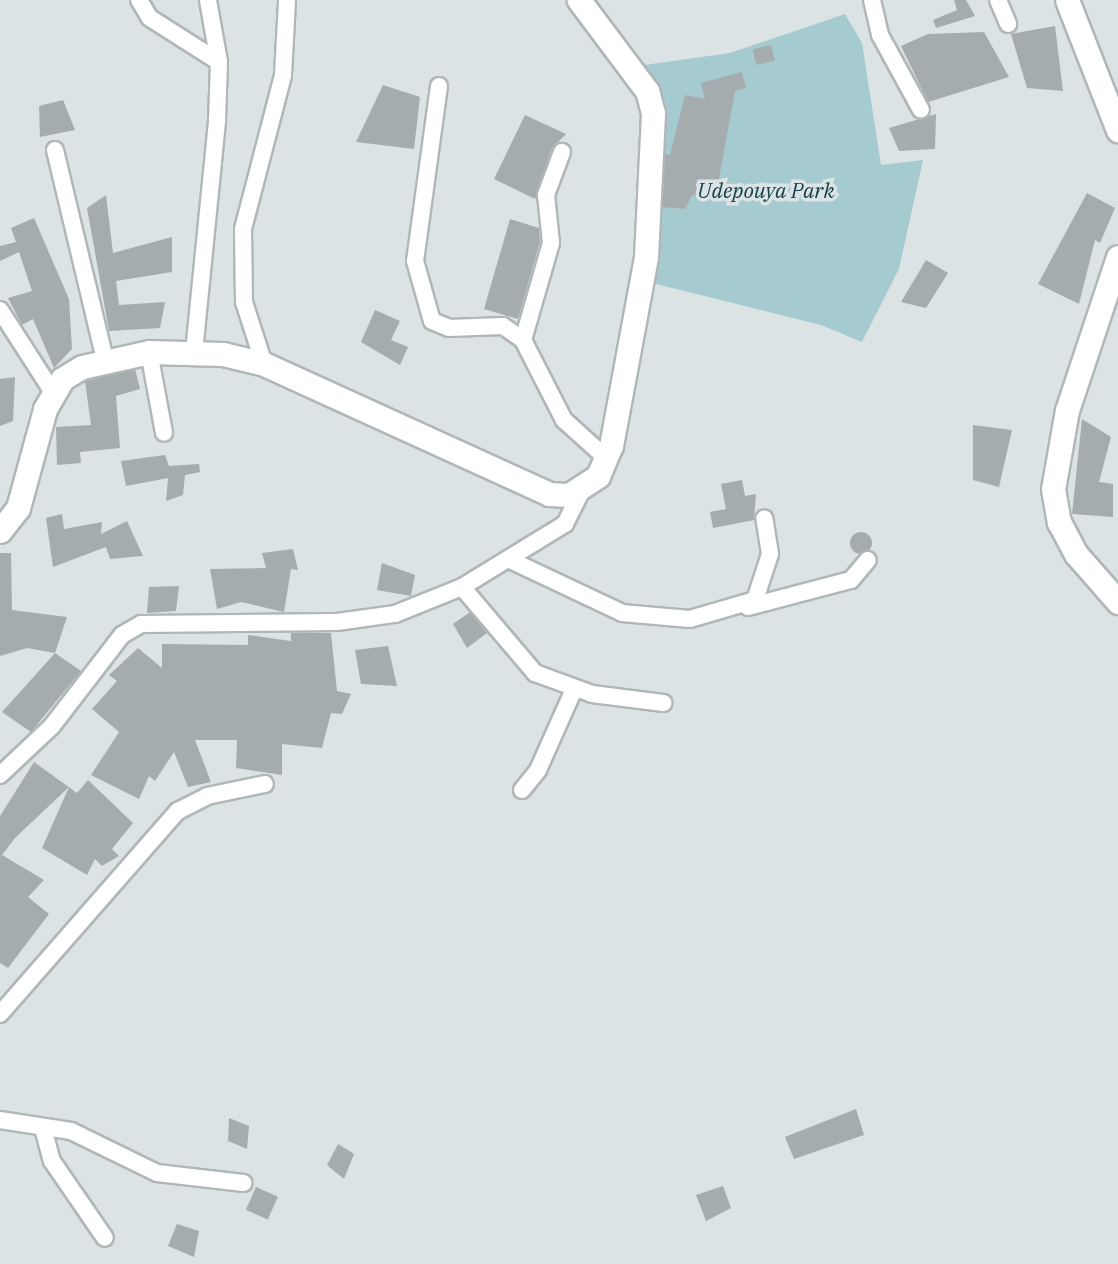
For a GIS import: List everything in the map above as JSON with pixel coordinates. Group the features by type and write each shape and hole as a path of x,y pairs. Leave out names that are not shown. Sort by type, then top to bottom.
{"street":[{"path":"139,0 149,18 219,62"},
{"path":"194,352 219,62 208,0"},
{"path":"264,364 244,302 243,229 283,75 288,0"},
{"path":"0,775 52,726 122,635 141,624 373,618 462,587 565,524 583,488 605,457 646,257 653,113 647,91 579,0"},
{"path":"872,0 880,35 921,110"},
{"path":"998,0 1008,24"},
{"path":"1067,0 1118,131"},
{"path":"439,86 415,261 428,309 437,326 503,326 523,340 564,420 605,457"},
{"path":"55,149 105,360"},
{"path":"523,340 551,243 546,195 562,152"},
{"path":"1118,257 1068,410 1053,489 1059,522 1076,554 1118,602"},
{"path":"0,310 52,391"},
{"path":"0,531 18,508 52,391 82,367 149,352 194,352 264,364 526,486 569,495 583,488"},
{"path":"149,352 164,433"},
{"path":"748,607 767,575 764,518"},
{"path":"508,559 622,613 690,619 851,580 868,560"},
{"path":"462,587 535,674 575,689 663,703"},
{"path":"522,790 538,770 575,689"},
{"path":"0,1014 178,811 207,796 265,784"},
{"path":"0,1120 81,1135 158,1173 243,1183"},
{"path":"43,1128 52,1161 104,1238"}],"green space":[{"name":"Udepouya Park","path":"845,14 862,43 881,165 923,160 899,269 862,342 821,325 648,282 648,181 637,66 730,53"}],"building":[{"path":"954,0 966,0 975,16 936,28 933,20 957,10"},
{"path":"1055,26 1063,91 1027,88 1011,34"},
{"path":"984,32 1009,77 928,102 901,46 928,34"},
{"path":"771,45 775,61 756,65 753,50"},
{"path":"742,72 746,88 735,91 718,184 704,182 702,197 692,195 685,209 662,207 665,154 670,155 685,95 705,99 701,83"},
{"path":"383,85 420,97 414,149 356,142"},
{"path":"63,100 75,130 40,137 39,106"},
{"path":"936,114 935,149 899,151 889,128"},
{"path":"525,115 566,134 552,148 535,199 494,179"},
{"path":"1087,193 1115,208 1100,243 1095,240 1079,304 1038,284"},
{"path":"106,195 113,253 172,237 172,272 116,281 119,305 165,302 160,328 109,331 87,208"},
{"path":"34,218 69,299 72,349 54,368 33,319 22,325 8,298 32,291 19,252 0,261 0,246 16,242 11,228"},
{"path":"510,219 539,228 540,242 518,319 484,309"},
{"path":"926,260 948,273 926,308 901,302"},
{"path":"375,310 400,321 391,340 408,347 400,365 361,342"},
{"path":"135,369 140,389 116,396 120,448 80,452 81,463 57,465 56,427 91,425 85,381"},
{"path":"15,377 13,421 0,426 0,379"},
{"path":"1082,419 1111,437 1099,482 1113,484 1113,517 1072,514"},
{"path":"973,425 1012,430 999,487 973,480"},
{"path":"165,455 169,466 199,464 200,472 185,475 183,495 166,501 168,478 126,486 121,461"},
{"path":"742,480 745,496 756,494 754,520 713,528 710,512 726,509 721,484"},
{"path":"62,514 64,529 102,522 101,534 127,521 143,556 110,559 106,547 53,567 46,518"},
{"path":"861,532 869,535 872,543 869,551 861,554 853,551 850,543 853,535"},
{"path":"293,549 298,570 291,569 284,612 241,602 217,609 210,569 266,568 262,553"},
{"path":"0,553 11,553 12,610 67,617 55,653 27,648 0,656"},
{"path":"382,563 415,575 411,596 377,590"},
{"path":"179,586 176,611 147,613 149,587"},
{"path":"470,612 487,633 467,648 453,624"},
{"path":"291,633 331,633 337,691 351,694 342,714 331,713 322,748 282,744 282,775 236,768 237,740 195,740 211,782 188,787 174,752 155,781 149,776 139,799 91,775 119,732 92,709 117,681 109,675 138,648 162,668 162,644 248,645 248,635 291,641"},
{"path":"388,646 397,686 361,684 355,650"},
{"path":"55,653 81,671 31,732 2,712"},
{"path":"34,762 69,787 15,838 2,855 44,880 28,897 49,914 8,968 0,963 0,816"},
{"path":"88,780 133,823 112,849 119,856 102,866 95,859 87,875 42,848 69,787 77,793"},
{"path":"856,1109 864,1135 794,1159 785,1137"},
{"path":"229,1118 249,1126 247,1149 228,1141"},
{"path":"338,1144 354,1154 344,1179 327,1165"},
{"path":"723,1186 731,1208 706,1221 696,1195"},
{"path":"256,1187 278,1197 268,1220 246,1210"},
{"path":"177,1224 199,1231 194,1257 168,1246"}]}
